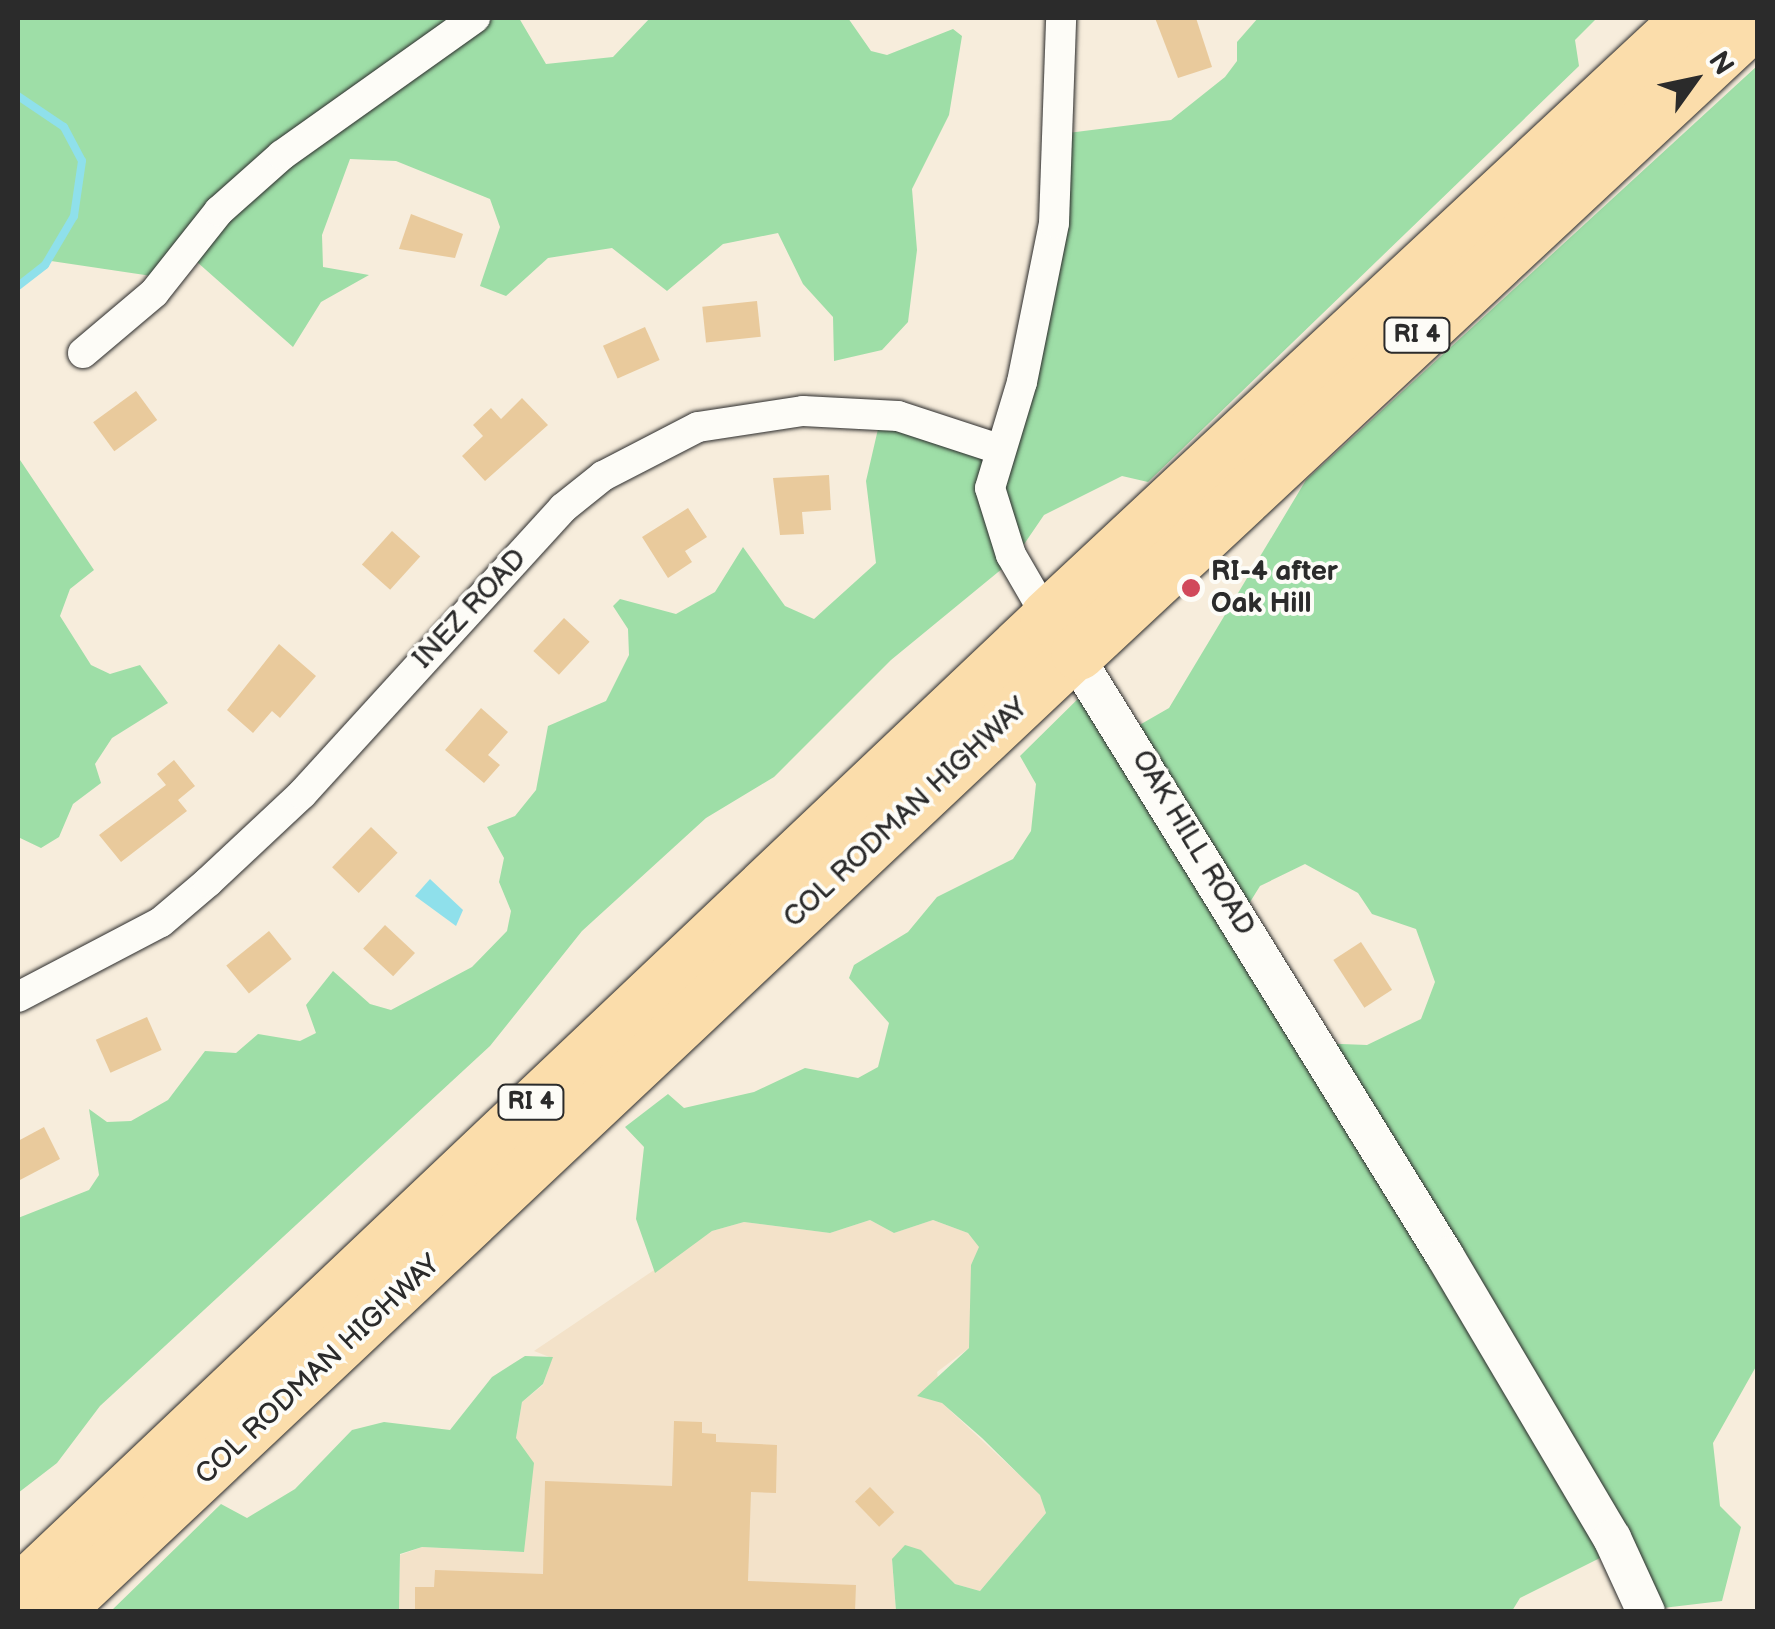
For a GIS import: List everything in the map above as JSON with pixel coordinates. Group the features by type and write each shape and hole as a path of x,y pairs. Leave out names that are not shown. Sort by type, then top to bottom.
{"highway":[{"name":"COL RODMAN HIGHWAY","path":"58,1612 1690,18"},
{"name":"COL RODMAN HIGHWAY","path":"18,1590 1062,634 1756,18"}],"street":[{"path":"83,353 154,294 218,211 282,155 475,18"},
{"name":"OAK HILL ROAD","path":"1060,18 1054,223 1022,382 998,449 990,488 996,521 1525,1390 1646,1612"},
{"name":"INEZ ROAD","path":"18,997 161,922 208,882 302,794 563,508 603,476 698,427 803,410 898,416 998,449"}],"shaded area":[{"path":"870,1220 894,1233 933,1220 968,1233 980,1247 971,1265 974,1329 969,1348 937,1372 942,1403 1041,1495 1046,1513 980,1591 955,1584 921,1550 892,1560 896,1611 399,1612 400,1555 422,1547 523,1552 527,1477 516,1438 522,1402 543,1385 552,1358 534,1351 712,1231 744,1222 830,1233"}],"green space":[{"path":"18,18 519,18 546,64 613,57 650,18 848,18 871,51 887,55 953,29 962,36 949,115 912,189 917,250 908,322 882,350 834,361 833,317 803,284 778,233 723,244 667,291 612,248 548,258 506,296 480,286 500,227 490,199 396,161 350,159 322,235 323,267 369,275 321,302 293,347 188,254 165,278 51,261 18,287"},
{"path":"1258,18 1597,18 1575,40 1579,66 1148,482 1122,476 1044,515 1014,559 891,660 774,777 706,818 582,931 490,1046 100,1406 57,1463 18,1493 18,1218 89,1190 99,1175 89,1109 107,1122 131,1121 168,1100 205,1051 236,1053 258,1034 300,1041 316,1033 306,1005 333,971 370,1004 391,1010 472,967 507,931 511,911 499,882 504,858 487,827 515,816 536,790 548,726 606,701 629,655 628,629 613,606 620,599 676,614 715,592 743,547 785,606 814,619 876,563 866,481 881,416 994,443 1060,134 1171,120 1225,77 1237,61 1237,42"},
{"path":"1757,66 1758,1363 1713,1443 1720,1506 1741,1527 1722,1601 1637,1611 1608,1554 1520,1598 1512,1611 896,1611 892,1559 905,1545 921,1550 955,1584 980,1591 1046,1513 1040,1495 982,1438 942,1403 917,1396 969,1348 971,1265 979,1247 968,1233 933,1220 894,1233 870,1220 830,1233 744,1222 712,1231 655,1273 636,1219 644,1147 625,1127 668,1094 684,1108 754,1092 805,1068 858,1078 878,1067 889,1023 849,978 854,965 908,932 937,897 1013,859 1031,831 1036,784 1020,756 1094,683 1129,731 1169,708 1306,480","holes":["1305,864 1358,893 1372,914 1416,929 1435,982 1421,1019 1367,1045 1316,1043 1242,915 1260,886"]},
{"path":"18,457 94,570 70,589 60,616 91,665 110,674 140,665 168,703 112,738 95,764 101,783 73,804 59,837 41,848 18,837"},
{"path":"525,1356 553,1357 543,1384 522,1402 516,1438 534,1463 524,1552 422,1547 400,1554 399,1611 111,1611 221,1504 247,1518 295,1489 352,1430 384,1422 450,1430 492,1377"}],"water":[{"path":"430,879 463,910 456,926 415,896"}],"building":[{"path":"1155,18 1196,18 1212,67 1178,78"},
{"path":"411,214 463,234 455,258 399,249"},
{"path":"757,301 761,337 706,343 702,307"},
{"path":"645,327 660,360 618,379 603,346"},
{"path":"136,391 157,420 114,451 93,422"},
{"path":"522,398 548,425 485,481 462,456 483,436 473,425 491,408 501,419"},
{"path":"829,475 831,510 802,512 804,534 780,535 773,478"},
{"path":"688,508 707,537 685,551 692,562 668,578 642,537"},
{"path":"392,531 420,556 390,590 362,564"},
{"path":"564,618 590,642 559,675 533,651"},
{"path":"279,644 316,676 280,718 272,711 253,733 227,710"},
{"path":"481,708 508,732 488,755 500,765 484,783 445,750"},
{"path":"174,760 195,786 178,800 187,811 121,862 99,835 166,785 157,774"},
{"path":"371,827 398,853 359,893 332,867"},
{"path":"385,925 415,953 393,976 363,948"},
{"path":"269,931 292,959 249,994 226,966"},
{"path":"1361,942 1392,990 1364,1008 1333,960"},
{"path":"147,1017 162,1050 110,1073 96,1040"},
{"path":"44,1127 60,1159 18,1181 18,1141"},
{"path":"674,1421 702,1422 702,1433 716,1434 716,1442 777,1445 776,1493 751,1492 748,1581 856,1585 855,1612 415,1612 415,1587 434,1587 435,1570 543,1574 545,1481 672,1486"},
{"path":"870,1487 894,1512 879,1527 855,1502"}],"waterway":[{"path":"18,96 64,127 82,161 74,216 45,265 18,286"}],"place":[{"name":"RI-4 after Oak Hill","path":"1191,588"}]}
